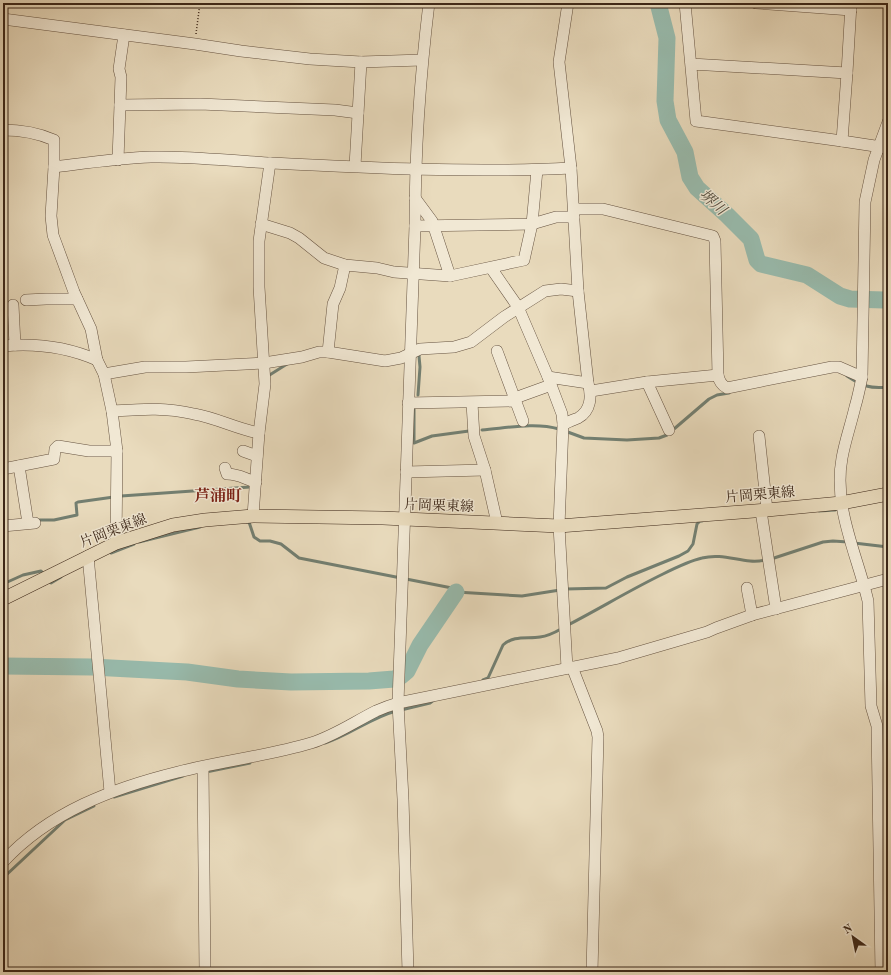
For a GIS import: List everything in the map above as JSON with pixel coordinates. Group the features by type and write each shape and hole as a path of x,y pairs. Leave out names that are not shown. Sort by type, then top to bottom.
{"main road":[{"name":"片岡栗東線","path":"3,599 116,543 173,526 205,520 254,516 559,526 841,503 888,494"}],"street":[{"path":"408,972 403,799 398,703 415,226 415,169 422,60 429,3"},
{"path":"563,424 579,417 587,410 591,401 578,291 571,168 559,62 568,3"},
{"path":"685,3 696,121 884,148"},
{"path":"756,3 851,6 842,141"},
{"path":"3,19 310,59 361,62 422,60"},
{"path":"118,160 120,105 119,69 124,35"},
{"path":"355,166 361,62"},
{"path":"691,64 846,72"},
{"path":"120,105 200,104 335,110 358,113"},
{"path":"881,972 877,726 871,706 868,602 865,586 849,539 841,503 840,474 841,458 861,378 865,202 874,160 884,148 888,122"},
{"path":"3,130 24,131 42,135 54,140 51,216 53,235 77,299 91,329 97,360 104,374 112,411 117,451 116,543"},
{"path":"54,167 150,157 200,158 270,163 415,169 537,170 571,168"},
{"path":"254,516 251,454 265,384 258,261 261,224 270,163"},
{"path":"261,224 290,233 299,238 324,258 345,265 450,276 491,268 524,260 532,224 537,170"},
{"path":"415,198 432,221 450,276"},
{"path":"415,226 532,224 574,213 603,209 713,236 715,241 718,374 719,381 723,386 727,388 832,367 839,367 861,378"},
{"path":"328,349 333,304 340,288 345,265"},
{"path":"491,268 518,307 562,414 563,437 559,526 570,667 597,731 598,737 592,972"},
{"path":"104,374 145,367 264,367 328,349 385,361 401,358 411,349 454,347 472,342 518,307 545,291 561,289 578,291"},
{"path":"26,300 77,299"},
{"path":"13,305 15,344"},
{"path":"3,346 15,344 38,345 65,349 81,353 97,360"},
{"path":"497,351 523,421"},
{"path":"408,403 472,403 515,400 549,381 590,387 718,374"},
{"path":"647,382 669,430"},
{"path":"472,403 474,436 485,470 498,524"},
{"path":"112,411 151,408 169,410 195,414 255,432"},
{"path":"759,436 764,510 776,609"},
{"path":"3,469 54,459 55,449 58,446 89,451 117,451"},
{"path":"3,526 32,523 19,466"},
{"path":"225,468 227,474 236,474 253,481"},
{"path":"406,472 485,470"},
{"path":"88,556 110,792"},
{"path":"3,862 43,826 110,792 177,772 254,757 312,743 327,737 376,711 398,703 636,654 707,632 752,615 888,579"},
{"path":"747,588 752,615"},
{"path":"203,767 206,972"}],"path":[{"path":"195,44 200,3"},
{"path":"290,3 304,6 429,3"}],"waterway":[{"name":"堺川","path":"658,3 667,38 665,101 668,120 685,152 690,177 697,188 751,239 757,260 761,264 807,275 840,296 850,299 888,301"},
{"path":"418,395 420,367 419,356"},
{"path":"268,376 287,364"},
{"path":"847,376 866,386 876,388 888,387"},
{"path":"565,431 584,438 627,440 659,438 667,435 709,399 717,395 729,393"},
{"path":"414,408 414,443 432,436 469,431"},
{"path":"482,430 531,426 559,429"},
{"path":"39,520 54,520 77,515 76,503 78,502 121,496 250,487 250,485"},
{"path":"819,511 835,510"},
{"path":"566,589 606,588 627,577 679,556 688,551 693,544 697,524 702,521"},
{"path":"247,522 249,522 254,537 260,541 270,541 281,544 299,558 452,588 456,592 522,596 560,590"},
{"path":"139,542 200,527"},
{"path":"771,559 823,542 848,542"},
{"path":"854,543 888,547"},
{"path":"111,553 134,544"},
{"path":"566,626 651,580 692,561 719,556 750,561 765,560"},
{"path":"3,584 23,575 41,571 45,575"},
{"path":"49,581 51,583 61,577"},
{"path":"3,666 92,667 187,672 238,679 291,682 369,681 394,679 407,671 420,645 456,592"},
{"path":"483,680 488,678 503,645 507,642 521,638 546,636 561,629"},
{"path":"401,710 430,703 434,700"},
{"path":"325,743 343,736 377,718 396,711"},
{"path":"206,772 250,763"},
{"path":"114,797 183,776"},
{"path":"3,878 65,820 94,806"}],"district":[{"name":"芦浦町","path":"218,495"}]}
